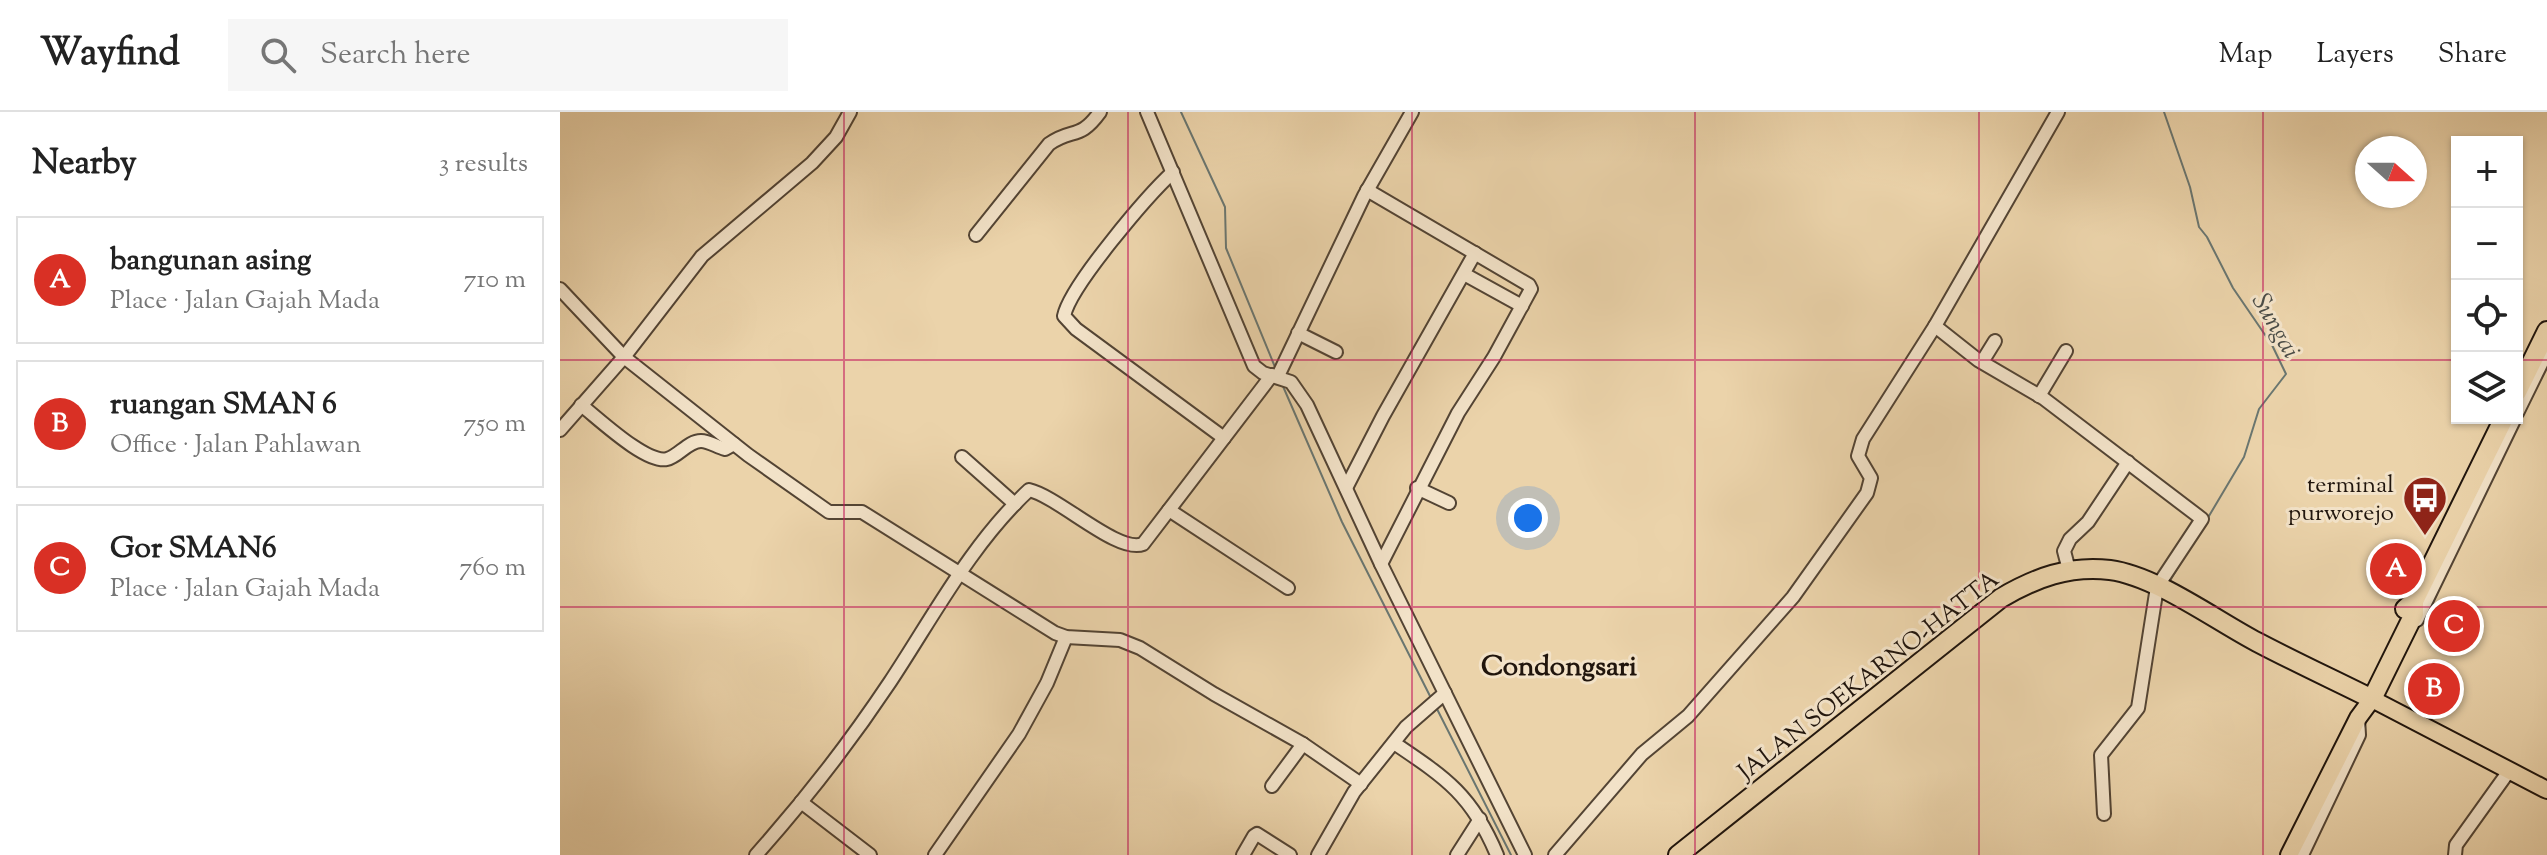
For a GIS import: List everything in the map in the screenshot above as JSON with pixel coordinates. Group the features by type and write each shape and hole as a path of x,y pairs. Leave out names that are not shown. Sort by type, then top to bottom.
{"highway":[{"path":"2523,380 2547,331"},
{"path":"2367,696 2404,610 2414,601 2501,424"},
{"name":"JALAN SOEKARNO-HATTA","path":"1678,855 2001,598 2025,583 2069,570 2113,570 2157,587 2258,643 2367,696"},
{"path":"2367,696 2394,654 2414,614 2414,601"}],"main road":[{"path":"2289,855 2367,696 2547,790"}],"street":[{"path":"560,430 624,357 702,256 812,163 836,137 850,112"},
{"path":"976,235 1049,144 1057,138 1082,132 1100,112"},
{"path":"1147,112 1254,366 1259,371 1291,382 1307,405 1381,564 1525,855"},
{"path":"756,855 864,719 959,575 1029,490 1043,493 1104,533 1137,546 1143,544 1275,376 1367,190 1412,112"},
{"path":"1555,855 1642,754 1688,716 1793,597 1867,493 1871,478 1861,464 1858,450 1935,326 2058,112"},
{"path":"1173,172 1140,207 1083,280 1067,305 1064,316 1076,329 1224,438"},
{"path":"1367,190 1531,287 1417,488 1381,564"},
{"path":"1346,488 1475,253"},
{"path":"1464,274 1522,306"},
{"path":"560,289 624,357 734,444 829,512 862,512 1055,633 1066,637 1120,640 1140,648 1303,744 1361,784"},
{"path":"1935,326 1982,362 2039,396 2202,519 2157,587 2138,708 2101,755 2104,814"},
{"path":"1298,333 1336,352"},
{"path":"1982,362 1995,341"},
{"path":"2039,396 2066,351"},
{"path":"2523,402 2547,352"},
{"path":"581,405 641,451 661,459 672,457 694,442 706,442 725,449 734,444"},
{"path":"2394,654 2402,650 2512,424"},
{"path":"962,457 1015,504"},
{"path":"2069,570 2066,546 2088,522 2128,462"},
{"path":"1417,488 1449,503"},
{"path":"1169,510 1288,588"},
{"path":"935,855 1019,734 1047,683 1066,637"},
{"path":"1318,855 1361,784 1406,727 1445,693"},
{"path":"2302,855 2359,735 2358,718"},
{"path":"1394,743 1461,792 1480,819 1497,855"},
{"path":"1272,786 1303,744"},
{"path":"2455,855 2456,845 2509,771"},
{"path":"801,802 870,855"},
{"path":"1457,855 1480,819"},
{"path":"1243,855 1257,834 1290,855"}],"waterway":[{"path":"1181,112 1225,207 1226,248 1275,367"},
{"name":"Sungai","path":"2164,112 2190,187 2199,227 2233,288 2272,345 2286,374 2259,409 2244,457 2206,521"},
{"path":"1282,384 1342,522 1432,700"},
{"name":"Sungai","path":"2169,582 2193,543"},
{"path":"1437,709 1511,855"}],"place":[{"name":"terminal purworejo","path":"2425,537"},
{"name":"bangunan asing","path":"2396,569"},
{"name":"Gor SMAN6","path":"2454,626"},
{"name":"ruangan SMAN 6","path":"2434,689"}],"district":[{"name":"Condongsari","path":"1559,665"}]}
